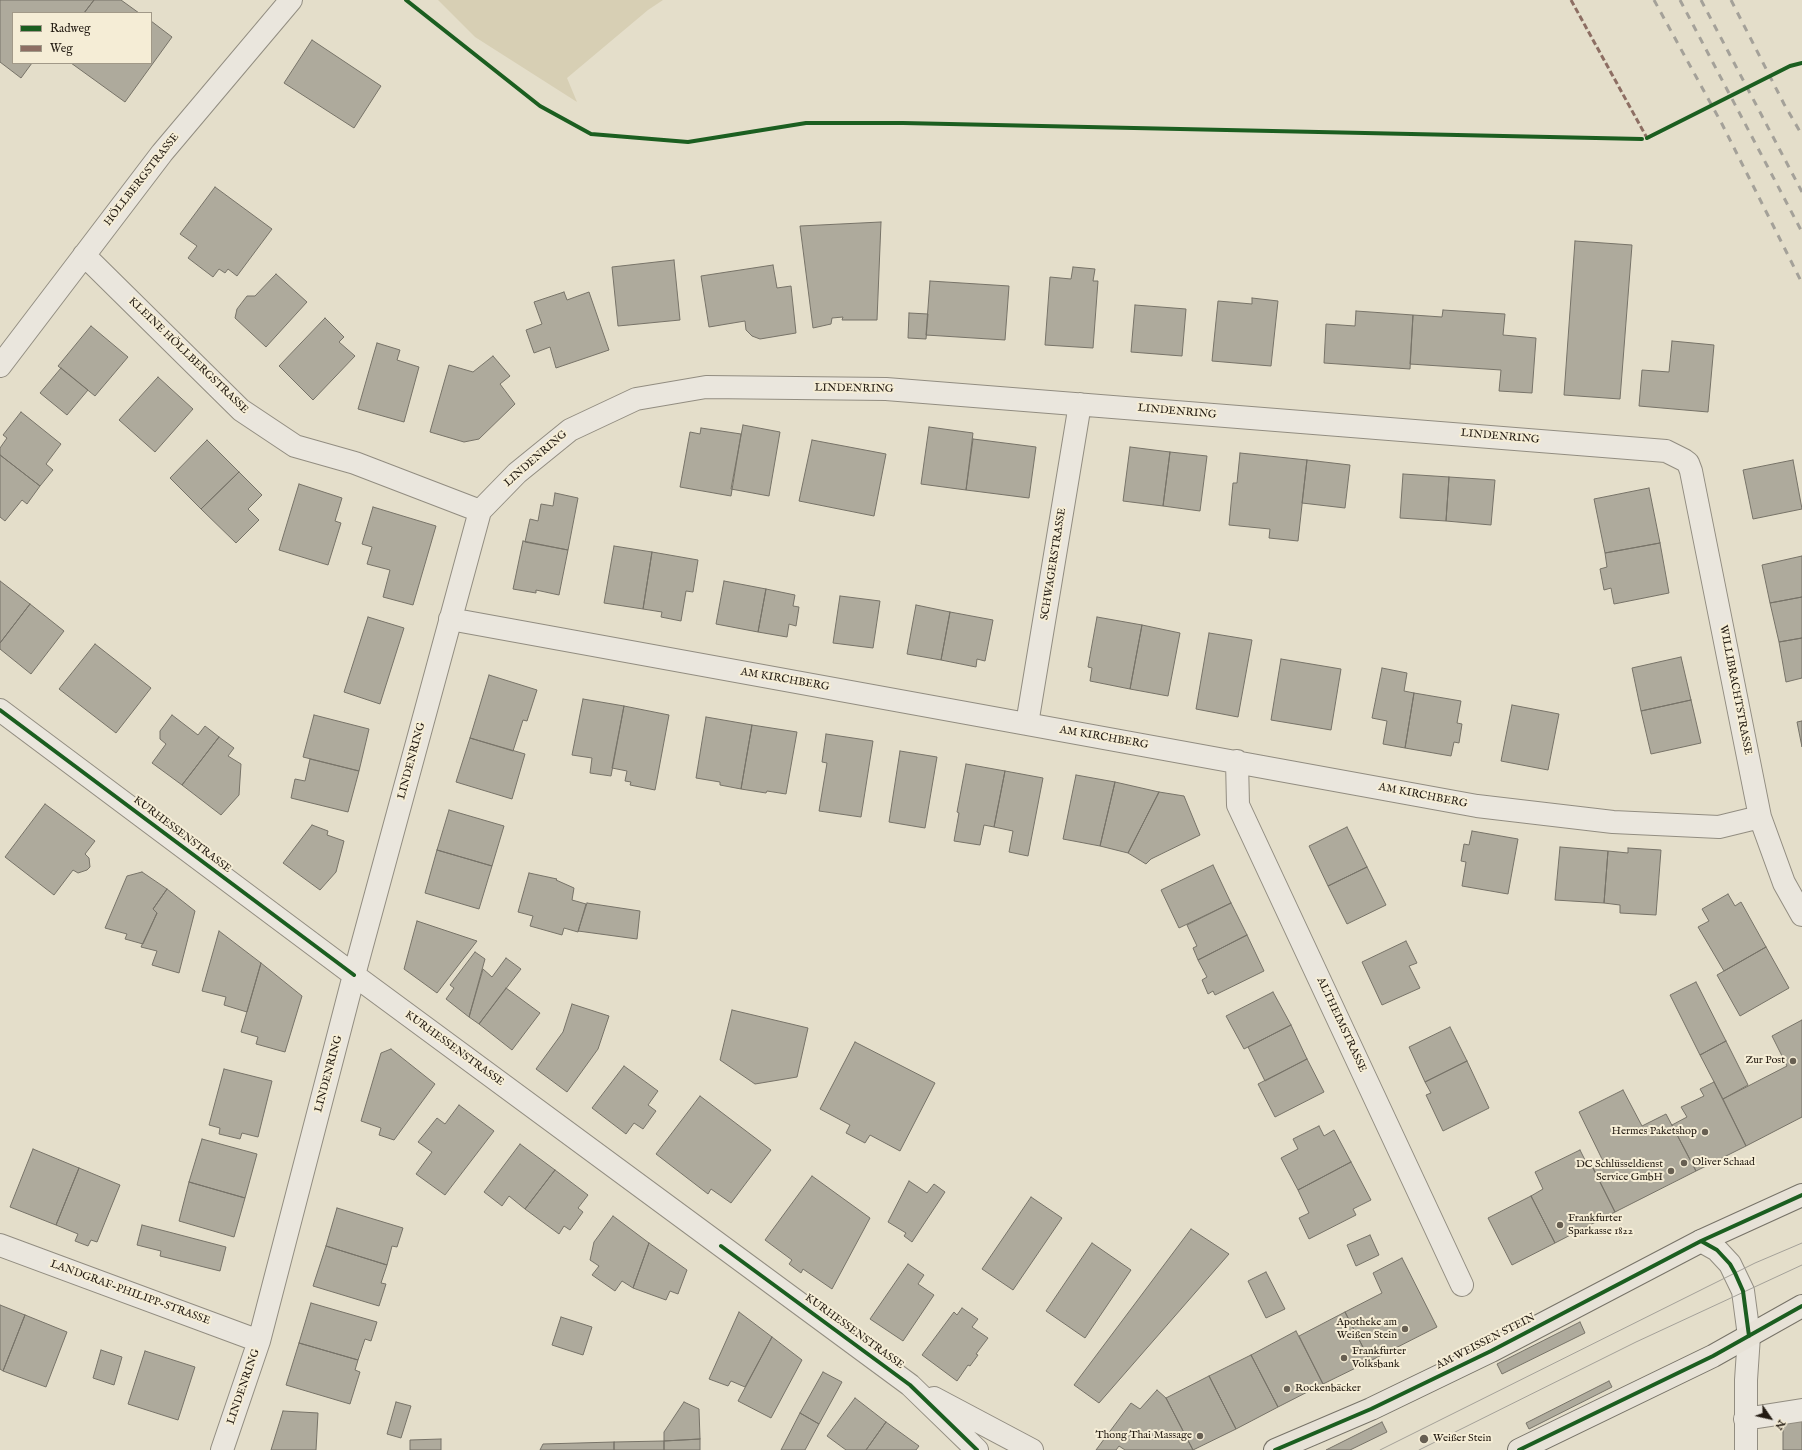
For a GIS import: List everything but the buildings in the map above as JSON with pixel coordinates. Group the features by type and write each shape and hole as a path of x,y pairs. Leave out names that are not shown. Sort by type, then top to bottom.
{"main road":[{"name":"AM WEISSEN STEIN","path":"1275,1450 1371,1409 1491,1351 1701,1241 1802,1196"},
{"path":"1518,1450 1713,1356 1802,1306"}],"street":[{"name":"HÖLLBERGSTRASSE","path":"0,366 162,153 291,0"},
{"name":"KLEINE HÖLLBERGSTRASSE","path":"84,255 241,410 295,446 355,463 480,511"},
{"name":"LINDENRING","path":"222,1450 259,1341 354,975 480,511 517,473 570,430 636,399 706,387 886,389 1666,450 1684,460"},
{"name":"SCHWAGERSTRASSE","path":"1027,724 1080,404"},
{"name":"WILLIBRACHTSTRASSE","path":"1684,460 1688,463 1691,471 1760,817 1784,883 1802,915"},
{"name":"AM KIRCHBERG","path":"450,619 1237,761 1477,806 1613,822 1719,827 1760,817"},
{"name":"KURHESSENSTRASSE","path":"0,710 354,975 910,1385 1032,1450"},
{"name":"ALTHEIMSTRASSE","path":"1237,761 1238,804 1462,1284"},
{"path":"1701,1241 1717,1250 1730,1264 1736,1273 1743,1291 1749,1336 1745,1419 1746,1450"},
{"name":"LANDGRAF-PHILIPP-STRASSE","path":"0,1245 259,1341"},
{"name":"KURHESSENSTRASSE","path":"910,1385 972,1447"},
{"path":"1745,1419 1802,1410"}],"shaded area":[{"path":"438,0 663,0 648,10 567,78 577,102 475,37"}],"tram line":[{"path":"1380,1450 1755,1263 1802,1243"},
{"path":"1419,1450 1636,1342 1802,1265"}],"railway":[{"path":"1654,0 1722,124 1802,283"},
{"path":"1680,0 1802,232"},
{"path":"1701,0 1802,192"},
{"path":"1731,0 1784,104 1802,135"}],"marked path":[{"path":"1571,0 1647,138"}],"cycle path":[{"path":"406,0 540,106 591,134 688,142 806,123 903,123 1642,139"},
{"path":"1647,138 1790,66 1802,63"},
{"path":"0,710 354,975"},
{"path":"1275,1450 1371,1409 1491,1351 1701,1241 1802,1195"},
{"path":"1701,1241 1717,1250 1730,1264 1735,1273 1743,1291 1749,1336"},
{"path":"721,1246 910,1385 977,1450"},
{"path":"1519,1450 1713,1356 1802,1306"}],"place":[{"name":"Zur Post","path":"1793,1061"},
{"name":"Hermes Paketshop","path":"1705,1132"},
{"name":"Oliver Schaad","path":"1684,1163"},
{"name":"DC Schlüsseldienst Service GmbH","path":"1671,1171"},
{"name":"Frankfurter Sparkasse 1822","path":"1560,1225"},
{"name":"Apotheke am Weißen Stein","path":"1405,1329"},
{"name":"Frankfurter Volksbank","path":"1344,1358"},
{"name":"Rockenbäcker","path":"1287,1389"},
{"name":"Thong Thai Massage","path":"1200,1436"},
{"name":"Weißer Stein","path":"1424,1439"}]}
